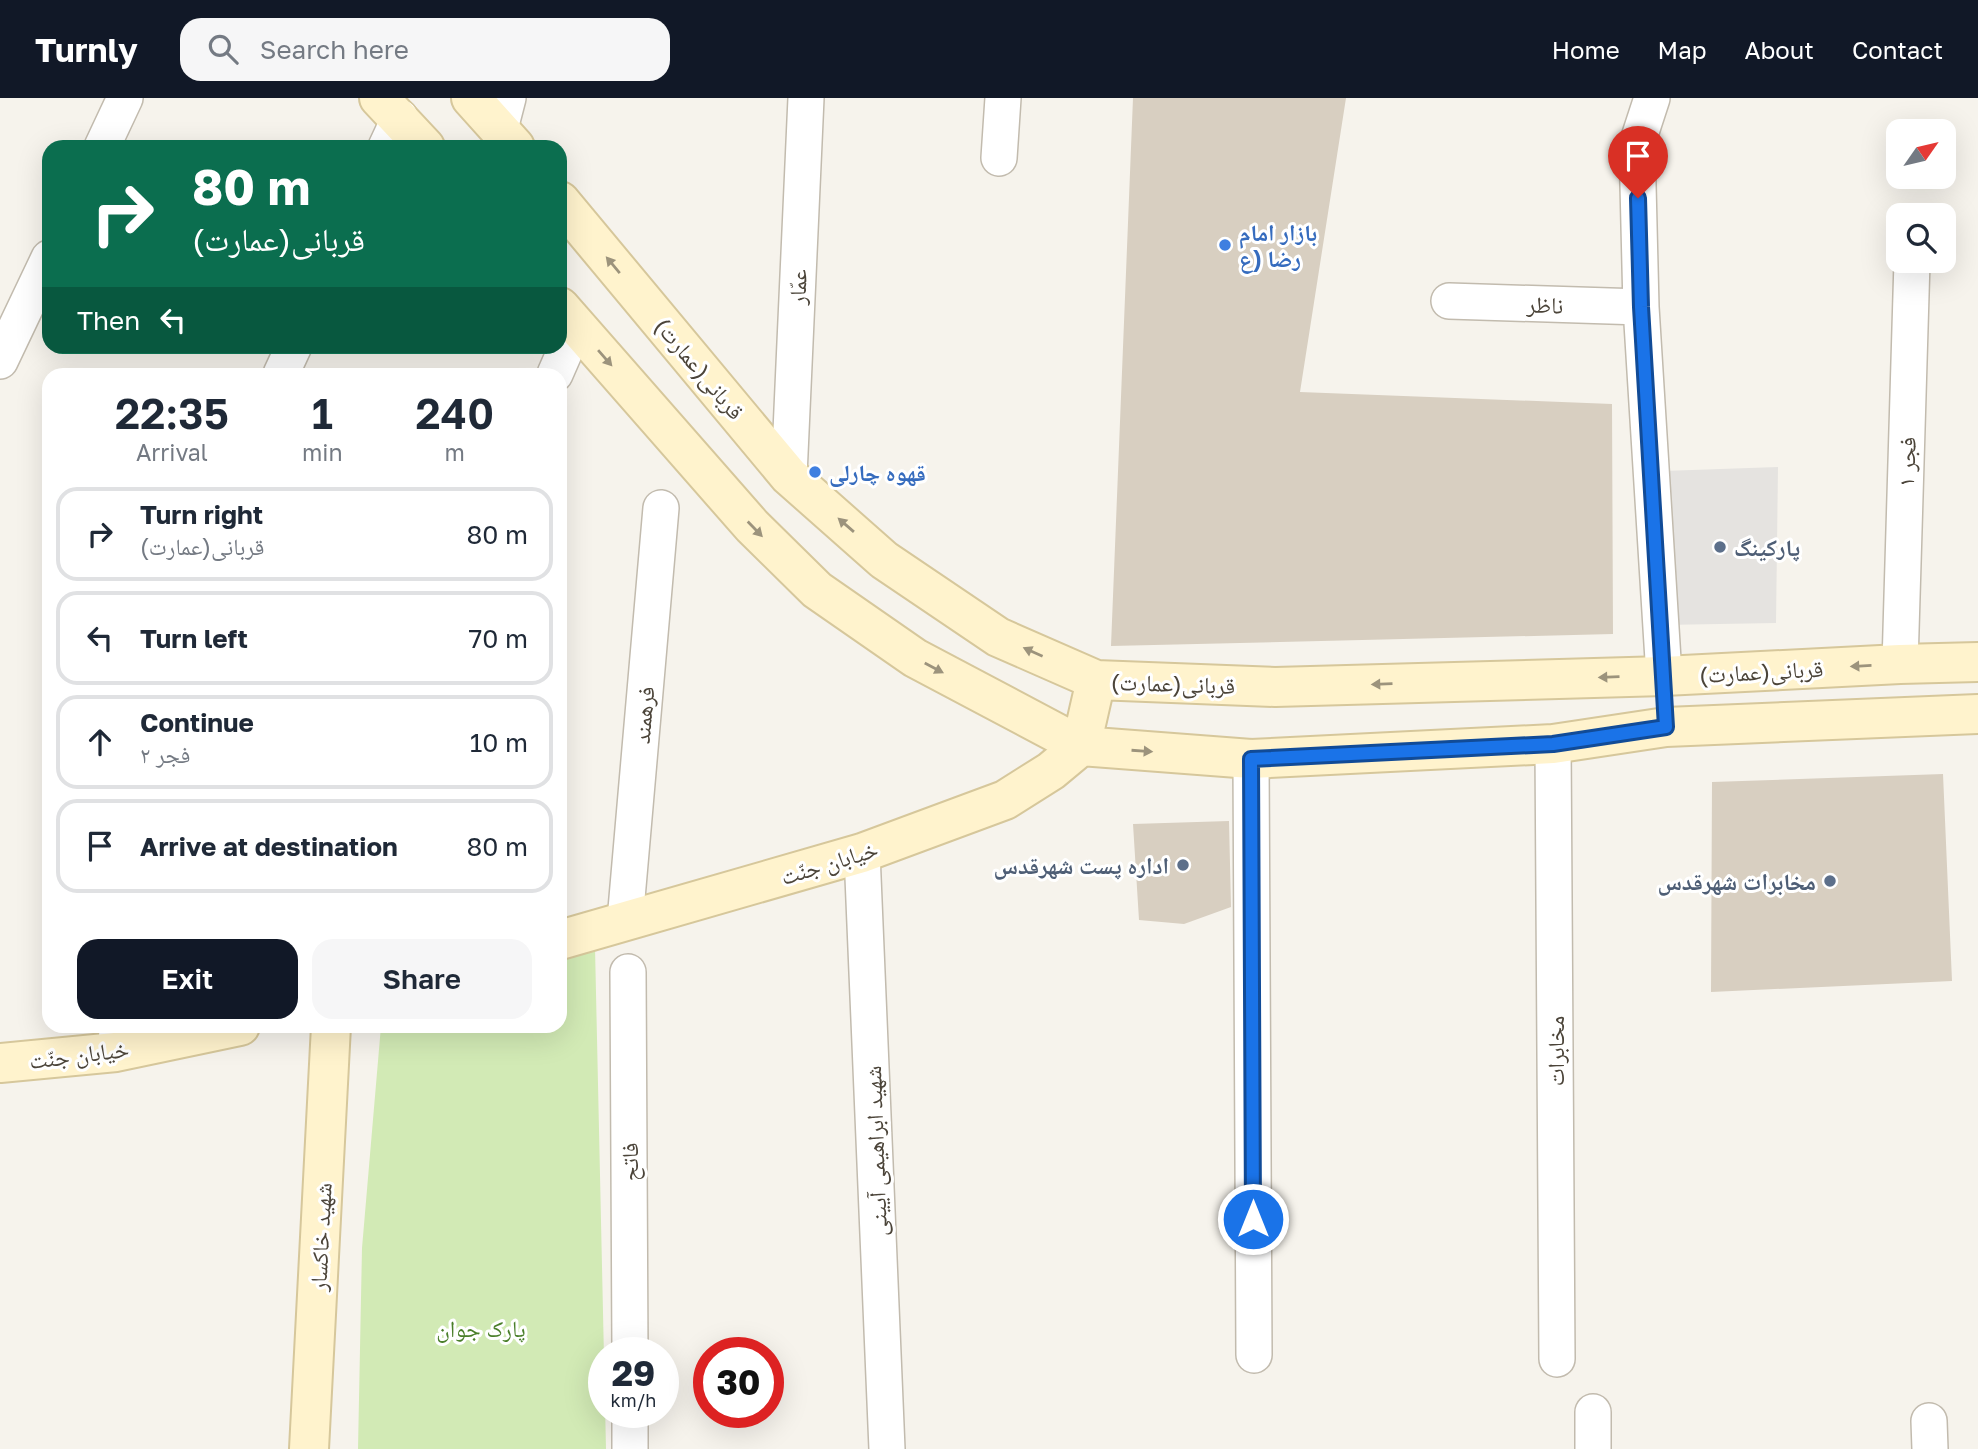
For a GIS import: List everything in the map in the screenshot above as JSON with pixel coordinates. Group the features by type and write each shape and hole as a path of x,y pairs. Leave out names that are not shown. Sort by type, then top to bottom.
{"main road":[{"path":"471,98 508,125"},
{"path":"388,121 415,140"},
{"name":"(عمارت)قربانی","path":"567,209 789,476 884,560 998,637 1096,680 1275,687 1664,676 1978,662"},
{"path":"568,316 752,526 817,590 915,658 1081,747 1251,759 1553,744 1666,727 1978,714"},
{"path":"1664,676 1666,727"},
{"path":"1081,747 1096,680"},
{"name":"خیابان جنّت","path":"567,938 863,853 1005,800 1051,771 1081,747"},
{"name":"خیابان جنّت","path":"0,1063 117,1039 174,1033"},
{"name":"شهید خاکسار","path":"309,1449 331,1033"}],"street":[{"path":"105,140 125,98"},
{"name":"عمّار","path":"789,476 806,98"},
{"path":"999,158 1003,98"},
{"path":"1652,98 1636,144 1641,307 1664,676"},
{"path":"0,361 42,273"},
{"name":"فجر ۱","path":"1900,664 1912,273"},
{"name":"ناظر","path":"1449,301 1641,307"},
{"name":"فرهمند","path":"625,921 661,508"},
{"name":"مخابرات","path":"1553,744 1558,1359"},
{"path":"1251,759 1254,1355"},
{"name":"شهید ابراهیمی آیینی","path":"863,853 887,1449"},
{"name":"فاتح","path":"628,972 630,1337"},
{"path":"1593,1412 1593,1449"},
{"path":"630,1428 630,1449"}],"green space":[{"name":"پارک جوان","path":"595,947 604,1337 588,1337 588,1428 606,1428 606,1449 358,1449 362,1248 380,1033 567,1033 567,957"}],"shaded area":[{"name":"پارکینگ","path":"1778,467 1776,623 1663,625 1663,471"}],"building":[{"name":"بازار امام رضا (ع","path":"1133,98 1346,98 1300,392 1612,404 1613,634 1111,646"},
{"name":"مخابرات شهرقدس","path":"1943,774 1952,981 1711,992 1712,782"},
{"name":"اداره پست شهرقدس","path":"1229,821 1231,907 1184,924 1139,920 1133,824"}],"place":[{"name":"بازار امام رضا (ع","path":"1225,245"},
{"name":"قهوه چارلی","path":"815,472"},
{"name":"پارکینگ","path":"1720,547"},
{"name":"اداره پست شهرقدس","path":"1183,865"},
{"name":"مخابرات شهرقدس","path":"1830,881"}],"route":[{"path":"1253,1219 1251,759 1553,744 1666,727 1641,307 1638,198"}]}
